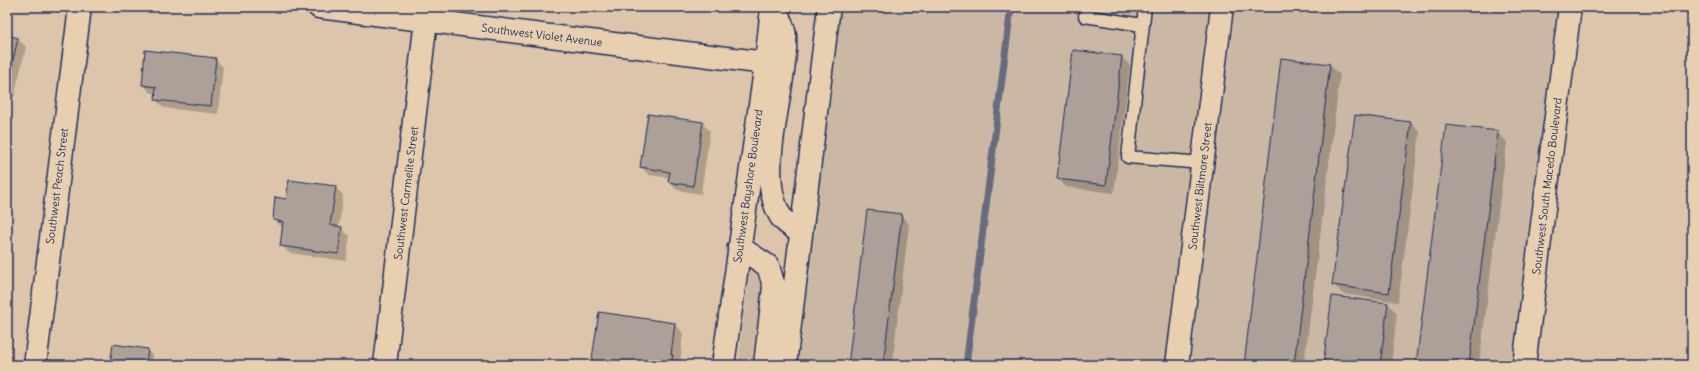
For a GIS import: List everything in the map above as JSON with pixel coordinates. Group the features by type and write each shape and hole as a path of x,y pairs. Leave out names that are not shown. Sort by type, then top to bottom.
{"street":[{"name":"Southwest Peach Street","path":"35,365 80,7"},
{"name":"Southwest Violet Avenue","path":"319,7 766,63"},
{"name":"Southwest Bayshore Boulevard","path":"723,365 773,7"},
{"path":"773,7 785,34 785,49 770,161 769,184 781,217 800,232"},
{"path":"785,365 800,232 829,7"},
{"name":"Southwest Biltmore Street","path":"1177,365 1222,7"},
{"name":"Southwest South Macedo Boulevard","path":"1524,365 1570,7"},
{"name":"Southwest Carmelite Street","path":"385,365 426,20"},
{"path":"739,247 768,266 774,286 765,365"}],"lane":[{"path":"1144,7 1128,157 1202,164"},
{"path":"1085,16 1142,25"}],"shaded area":[{"path":"841,7 1209,7 1164,365 798,365 812,238 817,229 813,226"},
{"path":"1235,7 1558,7 1515,365 1190,365"},
{"path":"750,271 757,275 761,288 752,365 738,365"}],"building":[{"path":"7,35 18,38 7,86"},
{"path":"145,50 216,58 211,106 155,100 156,87 142,85"},
{"path":"1073,50 1122,56 1106,185 1057,179"},
{"path":"1281,58 1330,64 1294,365 1244,365"},
{"path":"648,114 703,122 693,186 668,182 670,172 640,167"},
{"path":"1355,115 1411,122 1389,293 1332,285"},
{"path":"1446,125 1498,131 1469,365 1416,365"},
{"path":"289,180 336,186 330,225 342,227 338,254 280,246 283,222 273,220 275,197 286,199"},
{"path":"867,210 902,214 883,365 848,365"},
{"path":"1332,296 1388,303 1380,365 1323,365"},
{"path":"599,312 675,323 671,365 591,365"},
{"path":"113,344 148,349 146,365 110,365"},
{"path":"278,358 323,365 277,365"}],"waterway":[{"path":"966,365 1011,7"}]}
